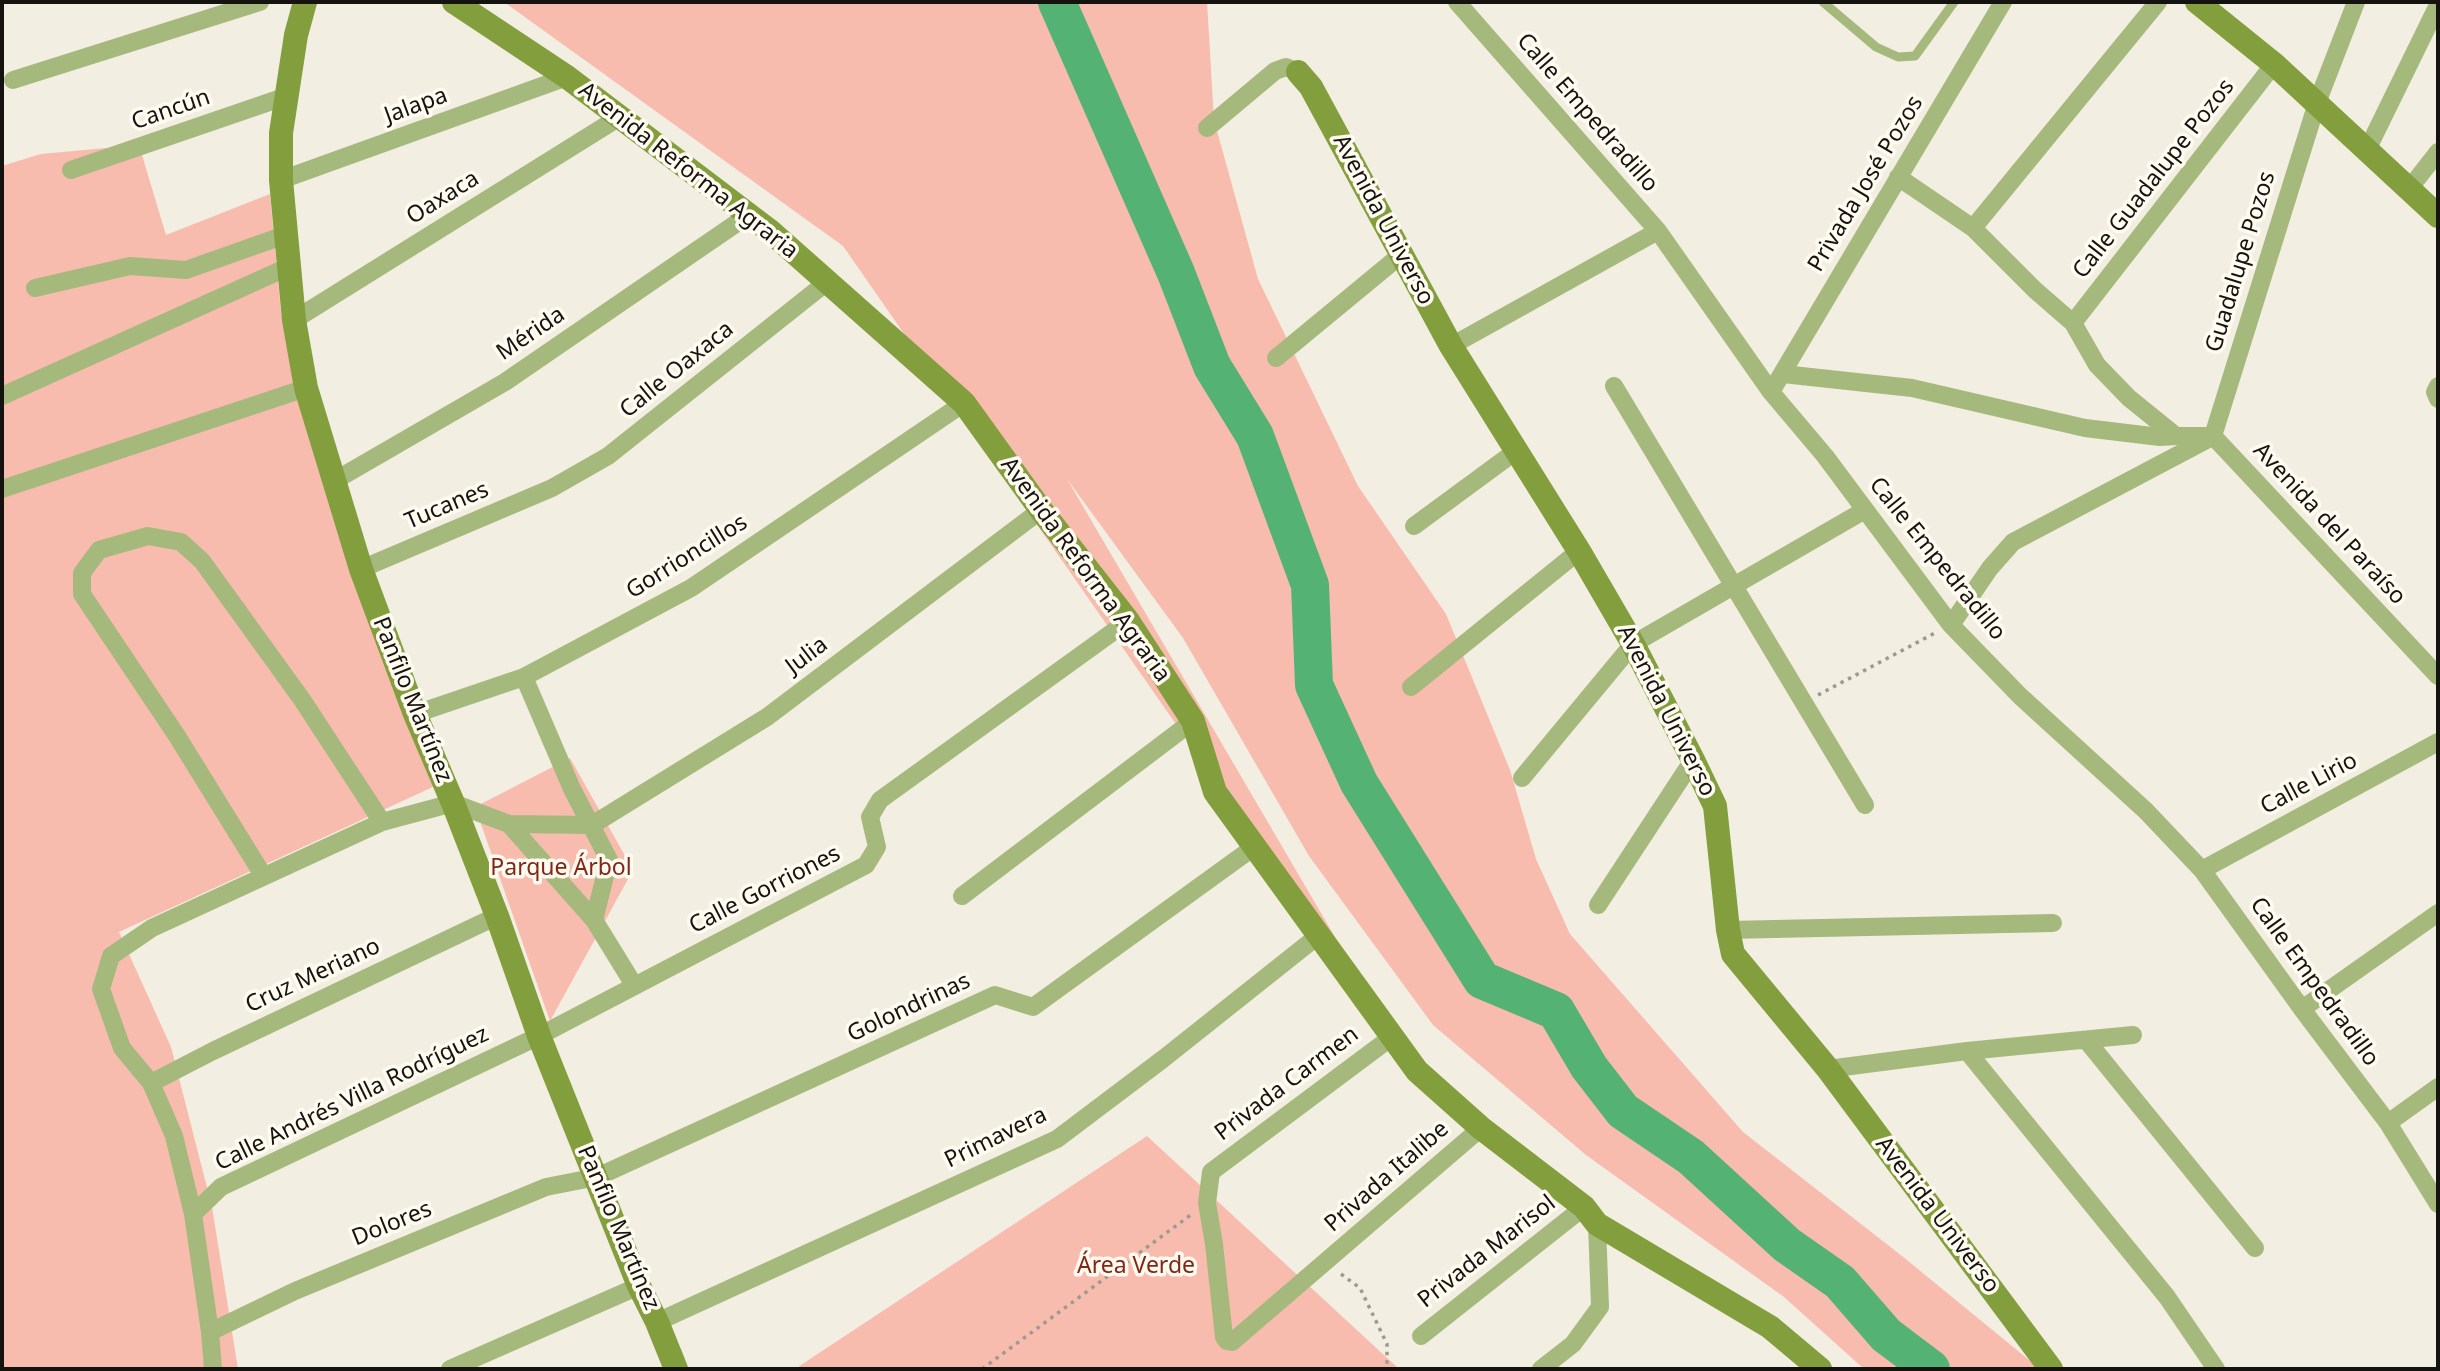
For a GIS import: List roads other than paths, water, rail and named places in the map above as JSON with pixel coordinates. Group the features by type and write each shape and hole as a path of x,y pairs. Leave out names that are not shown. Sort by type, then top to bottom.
{"street":[{"path":"13,80 260,2"},
{"name":"Panfilo Martínez","path":"305,2 296,35 281,133 281,180 294,320 306,388 361,569 415,714 497,916 539,1036 639,1286 676,1369"},
{"name":"Avenida Reforma Agraria","path":"454,2 567,77 747,216 771,231 964,403 1041,510 1128,621 1192,721 1215,792 1417,1071 1590,1216 1770,1327 1820,1369"},
{"name":"Calle Empedradillo","path":"1457,2 1658,231 1771,392 1825,456 1951,625 2020,696 2146,811 2202,870 2388,1123 2438,1204"},
{"name":"Privada José Pozos","path":"1771,392 2003,2"},
{"path":"1973,228 2158,2"},
{"name":"Guadalupe Pozos","path":"2213,436 2317,103 2356,2"},
{"path":"2367,150 2438,5"},
{"path":"2210,6 2438,216"},
{"name":"Calle Guadalupe Pozos","path":"2073,323 2274,64"},
{"path":"1207,128 1275,71 1286,67 1297,72"},
{"name":"Avenida Universo","path":"1297,72 1311,87 1451,346 1579,551 1633,644 1693,760 1715,806 1733,954 1828,1069 2051,1369"},
{"name":"Jalapa","path":"281,180 567,77"},
{"name":"Cancún","path":"71,170 287,96"},
{"name":"Oaxaca","path":"294,320 618,118"},
{"path":"2409,190 2438,152"},
{"path":"1898,177 1973,228 2035,290 2073,323 2096,365 2129,398 2176,436"},
{"name":"Mérida","path":"334,481 505,382 747,216"},
{"path":"1451,346 1658,231"},
{"path":"35,288 130,265 186,270 285,235"},
{"path":"1276,358 1402,254"},
{"path":"2,396 288,267"},
{"name":"Calle Oaxaca","path":"552,488 608,456 827,282"},
{"path":"1783,374 1912,388 2085,428 2160,437 2213,436"},
{"path":"1614,386 1865,805"},
{"path":"2,489 306,388"},
{"name":"Gorrioncillos","path":"415,714 524,677 691,588 964,403"},
{"path":"1951,625 1990,568 2013,542 2213,436"},
{"name":"Avenida del Paraíso","path":"2213,436 2438,676"},
{"path":"1415,526 1516,451"},
{"name":"Tucanes","path":"361,569 552,488"},
{"name":"Julia","path":"592,825 767,717 1041,510"},
{"path":"1522,778 1633,644 1865,510"},
{"path":"263,875 177,736 82,594 82,573 99,550 148,536 181,542 202,561 303,701 382,822"},
{"path":"1411,687 1579,551"},
{"name":"Calle Gorriones","path":"539,1036 866,865 877,846 870,817 880,800 1128,621"},
{"path":"524,677 572,789 609,860 594,920"},
{"path":"962,896 1192,721"},
{"name":"Calle Lirio","path":"2202,870 2438,742"},
{"path":"1598,905 1693,760"},
{"path":"213,1369 193,1214 174,1136 151,1083 122,1048 101,989 111,957 152,928 382,822 453,803 509,824 592,825"},
{"path":"509,824 594,920 634,985"},
{"name":"Golondrinas","path":"597,1177 995,995 1033,1007 1254,847"},
{"path":"2302,1009 2438,914"},
{"name":"Cruz Meriano","path":"151,1083 497,916"},
{"path":"1728,930 2053,923"},
{"name":"Primavera","path":"657,1322 1056,1139 1163,1059 1319,935"},
{"path":"1828,1069 1967,1051 2133,1035"},
{"name":"Calle Andrés Villa Rodríguez","path":"193,1214 221,1187 539,1036"},
{"name":"Privada Carmen","path":"1207,1203 1211,1172 1393,1037"},
{"path":"2087,1041 2255,1248"},
{"path":"1967,1051 2167,1297 2216,1369"},
{"path":"2388,1123 2438,1087"},
{"name":"Privada Italibe","path":"1207,1203 1224,1337 1232,1342 1482,1128"},
{"name":"Dolores","path":"210,1332 295,1291 546,1187 597,1177"},
{"path":"1541,1369 1573,1344 1600,1307 1590,1216"},
{"name":"Privada Marisol","path":"1421,1336 1590,1216"},
{"path":"450,1369 639,1286"}],"lane":[{"path":"1823,2 1876,47 1898,57 1915,57 1954,2"}],"waterway":[{"path":"1057,2 1176,273 1212,366 1255,436 1310,585 1314,685 1359,783 1482,980 1556,1011 1589,1067 1623,1111 1691,1157 1787,1245 1840,1282 1886,1335 1931,1369"}],"park label":[{"name":"Parque Árbol","path":"561,868"},
{"name":"Área Verde","path":"1136,1266"}]}
